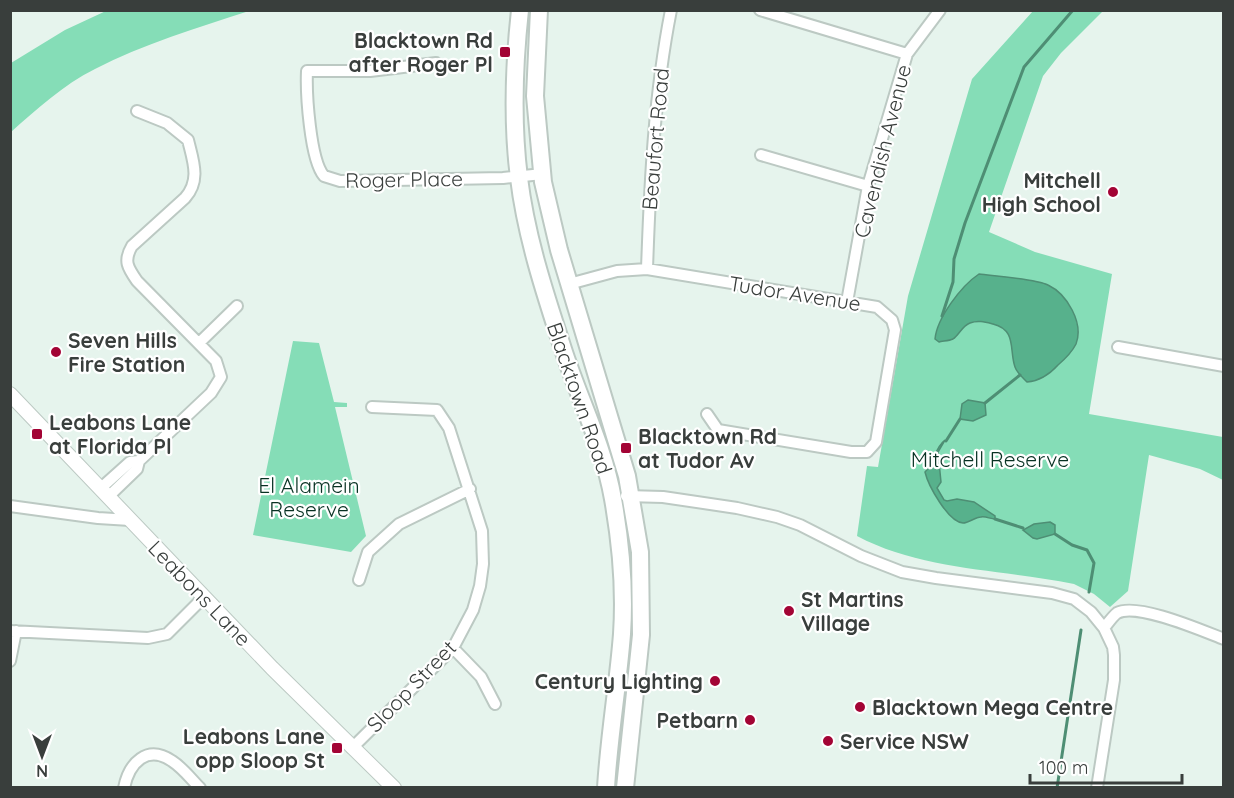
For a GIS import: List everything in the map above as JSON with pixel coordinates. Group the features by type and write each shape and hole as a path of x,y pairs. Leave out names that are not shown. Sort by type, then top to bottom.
{"main road":[{"name":"Blacktown Road","path":"520,10 515,87 519,177 528,225 552,315 604,463 613,496 621,552 622,634 606,788"},
{"name":"Blacktown Road","path":"539,10 535,96 543,174 559,250 627,476 640,552 641,635 625,788"}],"street":[{"name":"Beaufort Road","path":"646,269 653,135 660,67 670,10"},
{"path":"759,10 906,54"},
{"name":"Cavendish Avenue","path":"847,302 868,186 906,54 940,10"},
{"name":"Roger Place","path":"436,63 370,71 307,71 315,162 324,176 339,181 519,177 543,174"},
{"path":"105,492 130,462 139,461 211,393 221,377 216,361 137,281 127,267 126,255 132,246 192,191 195,181 188,140 167,123 137,111"},
{"path":"761,155 868,186"},
{"name":"Tudor Avenue","path":"569,284 617,271 646,269 877,307 892,320 895,330 876,442 867,452 851,452 718,430 707,414"},
{"path":"199,343 237,306"},
{"path":"1118,347 1224,366"},
{"name":"Leabons Lane","path":"12,398 204,597 394,788"},
{"name":"Sloop Street","path":"352,748 453,648 472,610 480,586 483,564 482,531 470,489 449,428 437,410 372,407"},
{"path":"359,580 368,552 399,524 470,489"},
{"path":"613,496 663,497 737,508 777,517 800,525 879,564 914,574 1061,595 1081,604 1097,618 1104,628 1113,647 1115,664 1097,788"},
{"path":"10,506 130,520"},
{"path":"10,661 13,631 148,638 167,634 204,597"},
{"path":"1104,628 1118,613 1133,611 1168,618 1224,639"},
{"path":"453,648 481,677 495,704"},
{"path":"124,788 128,771 135,762 152,755 172,761 201,788"}],"green space":[{"path":"108,10 249,11 151,44 83,75 61,90 11,132 11,63 65,30"},
{"name":"Mitchell Reserve","path":"1033,11 1103,11 1061,53 1043,76 989,232 1035,252 1112,274 1089,414 1223,437 1223,480 1200,469 1149,455 1128,591 1110,607 1094,594 1074,584 936,563 882,547 857,536 867,466 878,467 908,296 972,79"},
{"name":"El Alamein Reserve","path":"293,341 319,343 334,402 347,403 347,407 335,407 366,536 351,552 253,535"}],"shaded area":[{"path":"979,274 1043,283 1055,289 1067,302 1078,327 1076,344 1048,375 1027,382 1015,367 1009,336 1001,327 993,324 973,322 967,324 953,339 939,342 935,339 940,322 951,303"},
{"path":"968,400 985,403 986,415 973,421 960,419 962,404"},
{"path":"945,440 938,452 941,482 937,488 944,500 957,499 974,502 995,516 995,519 979,517 963,523 957,521 945,510 925,472 941,443"},
{"path":"1050,522 1055,525 1055,534 1037,539 1023,530 1034,524"}],"waterway":[{"path":"942,316 953,282 954,259 965,223 1024,67 1073,10"},
{"path":"985,403 1020,375"},
{"path":"946,441 960,419"},
{"path":"995,519 1023,528"},
{"path":"1055,534 1072,545 1087,550 1094,563 1089,592"},
{"path":"1057,788 1081,630"}],"place":[{"name":"Blacktown Rd after Roger Pl","path":"505,52"},
{"name":"Mitchell High School","path":"1113,192"},
{"name":"Seven Hills Fire Station","path":"56,352"},
{"name":"Leabons Lane at Florida Pl","path":"37,434"},
{"name":"Blacktown Rd at Tudor Av","path":"626,448"},
{"name":"St Martins Village","path":"789,611"},
{"name":"Century Lighting","path":"715,681"},
{"name":"Blacktown Mega Centre","path":"860,707"},
{"name":"Petbarn","path":"750,720"},
{"name":"Service NSW","path":"828,741"},
{"name":"Leabons Lane opp Sloop St","path":"337,748"}]}
